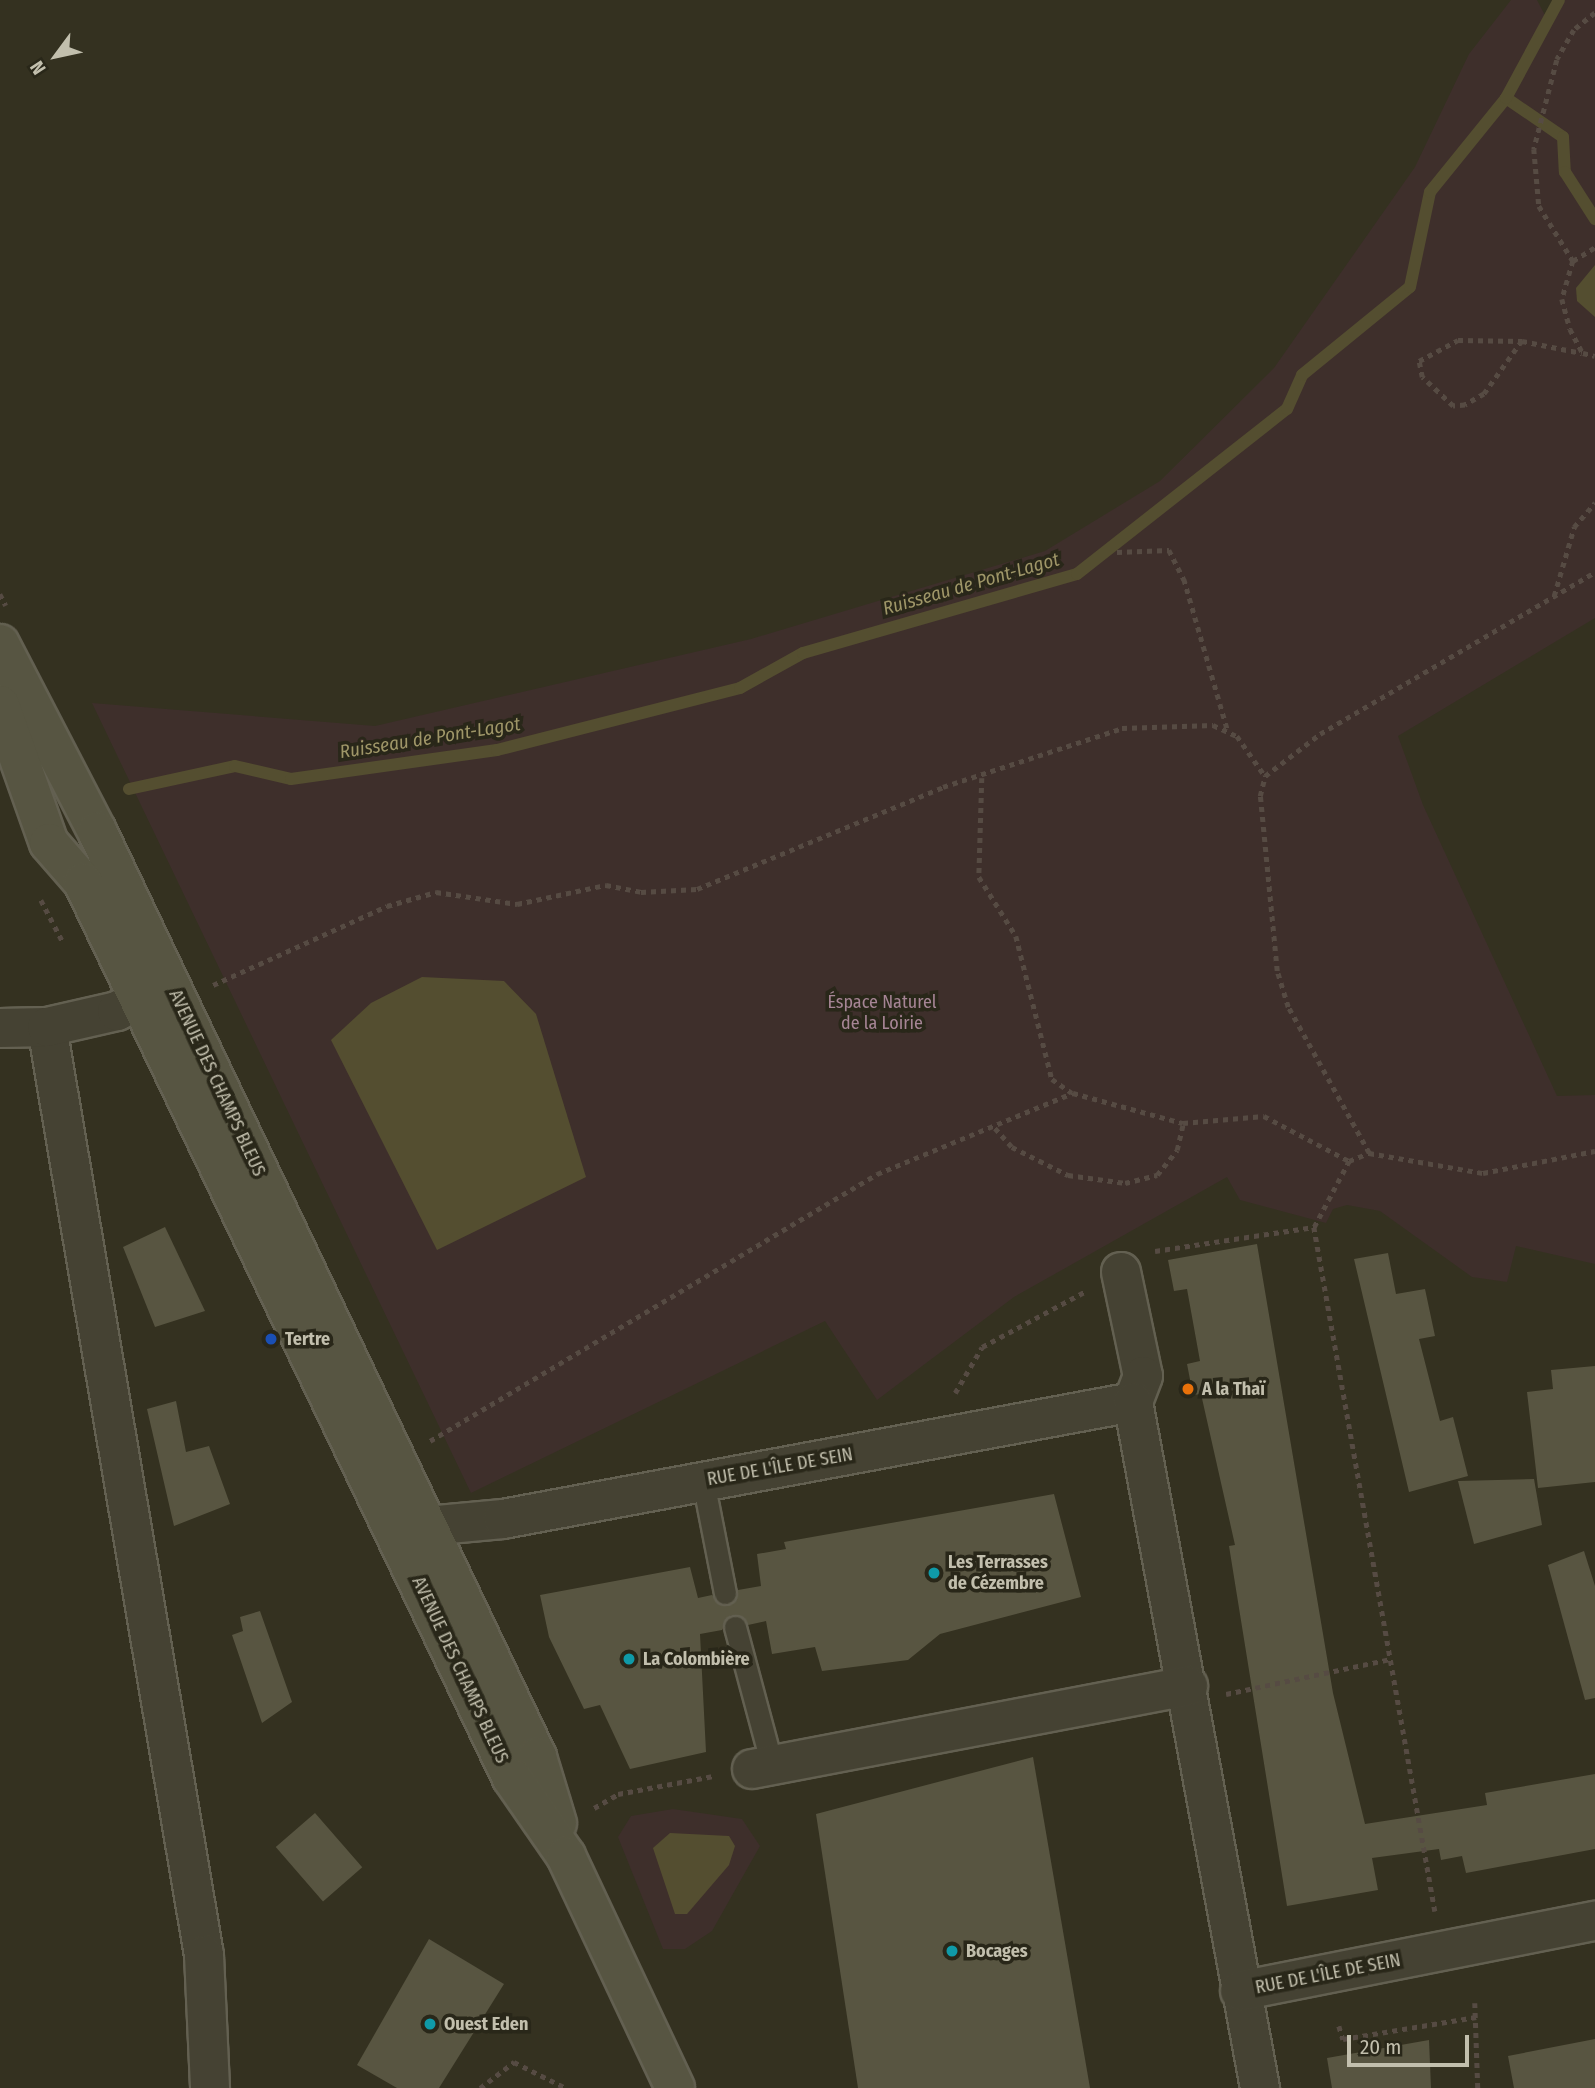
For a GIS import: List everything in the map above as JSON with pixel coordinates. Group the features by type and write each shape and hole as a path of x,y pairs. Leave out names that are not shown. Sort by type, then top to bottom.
{"main road":[{"name":"AVENUE DES CHAMPS BLEUS","path":"0,644 428,1526 537,1757 566,1856 675,2088"},
{"name":"AVENUE DES CHAMPS BLEUS","path":"0,705 49,843 168,990 368,1476 512,1779 566,1856"},
{"name":"AVENUE DES CHAMPS BLEUS","path":"368,1476 387,1489 409,1536 428,1526"}],"street":[{"path":"0,1028 47,1027 168,990"},
{"path":"47,1027 204,1955 210,2088"},
{"name":"RUE DE L'ÎLE DE SEIN","path":"1121,1272 1143,1376 1133,1402 1204,1690 1240,1991 1595,1921"},
{"name":"RUE DE L'ÎLE DE SEIN","path":"428,1526 503,1518 1133,1402"},
{"path":"762,1767 1204,1690"},
{"path":"1240,1991 1259,2088"}],"lane":[{"path":"703,1481 725,1593"},
{"path":"734,1628 762,1767"}],"path":[{"path":"1573,261 1539,206 1534,149 1557,60 1574,30 1595,13"},
{"path":"1583,353 1562,299 1573,261 1595,247"},
{"path":"1522,341 1484,394 1465,405 1453,406 1422,377 1419,361 1437,347 1478,337 1522,341 1595,356"},
{"path":"1553,597 1573,527 1595,503"},
{"path":"1117,552 1169,550 1184,579 1228,731 1265,776"},
{"path":"1368,1153 1288,1007 1277,971 1260,796 1265,776 1320,734 1595,572"},
{"path":"168,990 221,984 387,906 436,892 517,904 606,885 641,892 697,889 930,792 982,778 1122,728 1183,723 1228,731"},
{"path":"982,778 979,877 1016,936 1052,1079 1073,1093 1183,1123 1264,1116 1349,1161"},
{"path":"424,1445 877,1174 995,1128 1073,1093"},
{"path":"995,1128 1012,1147 1068,1175 1125,1183 1157,1175 1177,1150 1183,1123"},
{"path":"1436,1912 1314,1227 1349,1161 1368,1153 1483,1173 1595,1151"},
{"path":"964,1433 954,1392 982,1347 1166,1247 1314,1227"},
{"path":"1204,1690 1391,1659"},
{"path":"586,1813 618,1794 762,1767"},
{"path":"1475,2003 1478,2088"},
{"path":"1339,2026 1343,2039 1476,2017"},
{"path":"480,2088 514,2062 566,2088"}],"green space":[{"name":"Éspace Naturel de la Loirie","path":"1511,0 1537,0 1549,23 1559,0 1595,0 1595,618 1398,736 1423,805 1557,1096 1595,1095 1595,1264 1516,1246 1507,1282 1472,1277 1380,1211 1347,1205 1333,1209 1326,1223 1240,1200 1227,1177 1014,1297 877,1400 825,1321 471,1493 92,703 375,726 751,639 1045,551 1160,481 1274,368 1415,167 1469,54"},
{"path":"673,1809 742,1819 760,1846 712,1931 685,1949 663,1949 618,1837 631,1816"}],"shaded area":[{"path":"1595,265 1595,317 1577,301 1576,288"},
{"path":"422,977 504,981 536,1014 586,1177 437,1250 331,1040 371,1003"},
{"path":"670,1833 729,1836 735,1846 729,1865 687,1914 675,1914 653,1848"}],"building":[{"path":"165,1227 205,1311 155,1327 123,1247"},
{"path":"1257,1244 1333,1693 1365,1824 1487,1805 1485,1793 1595,1774 1595,1849 1466,1873 1462,1856 1441,1860 1439,1849 1372,1858 1378,1890 1287,1906 1229,1546 1235,1545 1201,1394 1193,1395 1187,1364 1200,1361 1187,1289 1174,1291 1168,1260"},
{"path":"1388,1253 1396,1294 1425,1289 1435,1336 1419,1339 1440,1421 1453,1417 1468,1476 1409,1492 1354,1259"},
{"path":"1595,1366 1595,1482 1538,1488 1527,1392 1553,1389 1551,1370"},
{"path":"176,1401 186,1452 209,1446 230,1504 174,1526 147,1409"},
{"path":"1534,1479 1542,1525 1474,1544 1458,1481"},
{"path":"1054,1494 1081,1597 940,1634 908,1660 822,1671 815,1647 772,1654 766,1621 748,1625 731,1615 722,1630 700,1634 706,1752 630,1769 600,1705 584,1709 549,1637 540,1595 690,1567 698,1598 712,1595 727,1606 738,1590 761,1586 757,1554 786,1549 784,1542"},
{"path":"1584,1551 1595,1586 1595,1698 1585,1700 1548,1565"},
{"path":"260,1611 292,1702 262,1723 232,1635 243,1631 240,1617"},
{"name":"Bocages","path":"1033,1757 1090,2088 858,2088 816,1814"},
{"path":"315,1813 362,1867 323,1901 276,1847"},
{"name":"Ouest Eden","path":"429,1939 504,1984 439,2088 397,2088 357,2065"},
{"path":"1595,2039 1595,2088 1514,2088 1508,2056"},
{"path":"1429,2040 1431,2088 1332,2088 1327,2058"}],"waterway":[{"name":"Ruisseau de Pont-Lagot","path":"129,789 235,766 291,779 497,750 740,688 803,653 1077,574 1287,409 1302,375 1410,287 1430,192 1506,98 1559,0"},
{"path":"1506,98 1563,137 1565,172 1595,219"}],"place":[{"name":"Tertre","path":"271,1339"},
{"name":"A la Thaï","path":"1188,1389"},
{"name":"Les Terrasses de Cézembre","path":"934,1573"},
{"name":"La Colombière","path":"629,1659"},
{"name":"Bocages","path":"952,1951"},
{"name":"Ouest Eden","path":"430,2024"}]}
